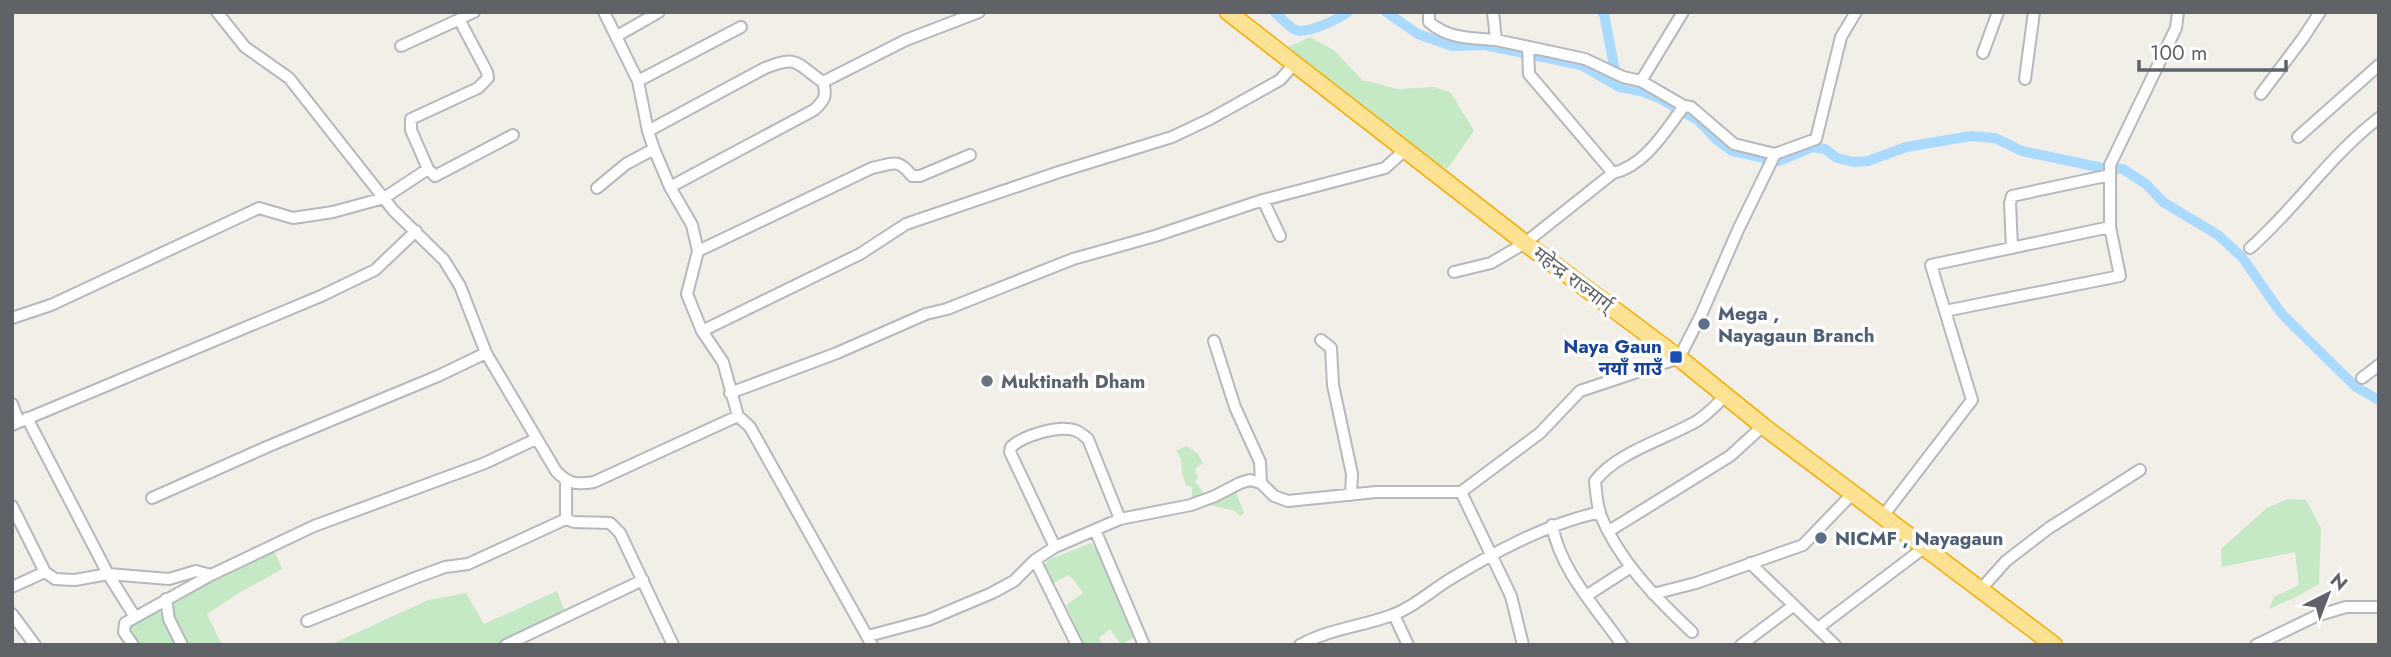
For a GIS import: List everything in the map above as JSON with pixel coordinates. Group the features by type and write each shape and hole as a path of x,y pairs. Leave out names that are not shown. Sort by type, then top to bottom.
{"highway":[{"name":"महेन्द्र राज्मार्ग्","path":"1228,12 1525,243 1679,358 1763,426 2054,645"}],"street":[{"path":"217,12 246,47 289,78 402,220 444,260 460,286 486,353 536,439 566,482 580,485 594,482 738,416"},
{"path":"401,46 474,12"},
{"path":"604,12 638,81 654,149 670,187 692,225 698,251 687,294 702,331 723,362 738,416 750,427 870,640 928,620 992,593 1014,580 1035,560 1055,547 1120,519 1191,505 1240,482 1261,482 1275,496 1288,501 1376,492 1461,492 1540,433 1580,391 1679,358 1774,155"},
{"path":"617,36 659,12"},
{"path":"823,82 906,40 979,12"},
{"path":"1429,12 1429,22 1440,31 1457,37 1496,40 1585,59 1623,77 1641,81 1683,106 1691,107 1734,144 1774,155 1816,139 1841,37 1856,12"},
{"path":"1493,12 1496,40"},
{"path":"1641,81 1683,12"},
{"path":"1983,53 1998,12"},
{"path":"2025,79 2034,12"},
{"path":"1945,311 2120,276 2110,227 2110,172 2176,27 2178,12"},
{"path":"2261,94 2320,12"},
{"path":"460,19 488,78 478,88 411,119 411,130 428,169 435,176 513,135"},
{"path":"638,81 741,27"},
{"path":"1528,47 1529,74 1613,173"},
{"path":"648,131 785,60 799,63 823,82 827,93 824,101 814,110 670,187"},
{"path":"702,331 860,254 906,224 1172,137 1280,79 1295,63"},
{"path":"2298,136 2379,65"},
{"path":"1454,272 1490,263 1525,243 1613,173 1648,152 1683,106"},
{"path":"2250,248 2270,230 2311,183 2379,118"},
{"path":"597,188 626,164 654,149"},
{"path":"730,393 837,353 926,314 947,309 1073,259 1155,236 1263,200 1385,168 1406,149"},
{"path":"698,251 872,168 903,164 912,176 920,176 970,155"},
{"path":"12,318 51,305 259,208 293,218 333,212 384,198 428,169"},
{"path":"2012,248 2012,196 2110,172"},
{"path":"1263,200 1280,236"},
{"path":"1883,516 1972,400 1931,265 2110,227"},
{"path":"20,422 321,296 375,270 416,231"},
{"path":"1321,340 1331,348 1333,384 1352,474 1351,495"},
{"path":"1214,341 1235,407 1260,462 1261,482"},
{"path":"152,498 486,353"},
{"path":"2362,378 2379,365"},
{"path":"1692,632 1653,594 1631,567 1600,512 1595,481 1602,471 1699,420 1726,396"},
{"path":"12,404 135,617"},
{"path":"1609,531 1730,456 1763,426"},
{"path":"1055,547 1010,453 1011,447 1021,438 1064,428 1076,430 1088,439 1120,519"},
{"path":"127,643 125,623 211,575 314,526 454,476 536,439"},
{"path":"1981,589 2006,561 2049,528 2140,470"},
{"path":"566,482 566,519"},
{"path":"1461,492 1511,596 1523,645"},
{"path":"1653,594 1696,583 1803,545 1853,493"},
{"path":"12,506 44,572 55,579 108,574 169,579 197,571 211,575"},
{"path":"1300,645 1321,634 1394,615 1492,555 1552,525 1600,512"},
{"path":"307,621 445,567 468,564 566,519 574,522 610,523 621,533 673,645"},
{"path":"1552,525 1555,539 1570,573 1622,645"},
{"path":"1095,530 1144,645"},
{"path":"1818,628 1925,547"},
{"path":"1035,560 1077,645"},
{"path":"1750,564 1835,645"},
{"path":"1586,596 1631,567"},
{"path":"12,587 44,572"},
{"path":"506,645 643,580"},
{"path":"166,599 169,619 182,645"},
{"path":"1741,645 1793,606"},
{"path":"2256,645 2316,615 2346,607 2379,607"},
{"path":"12,614 35,645"},
{"path":"1394,615 1408,645"}],"green space":[{"path":"1310,37 1335,51 1362,80 1398,89 1434,87 1451,93 1474,131 1447,169 1412,150 1284,49"},
{"path":"1186,446 1197,453 1203,463 1195,469 1198,478 1195,482 1207,497 1192,497 1192,487 1186,485 1181,459 1176,451"},
{"path":"1235,490 1244,513 1240,516 1235,511 1211,505"},
{"path":"2288,499 2306,500 2321,528 2319,584 2269,609 2274,597 2299,585 2295,552 2222,567 2221,549 2267,508"},
{"path":"1091,543 1107,566 1134,637 1121,645 1110,629 1099,638 1102,645 1084,645 1066,605 1083,593 1068,575 1052,584 1043,566 1050,559"},
{"path":"274,550 282,569 207,614 222,645 187,645 171,615 169,601"},
{"path":"557,591 569,622 519,645 330,645 428,600 466,593 484,624"},
{"path":"160,609 180,645 137,645 126,627"}],"waterway":[{"path":"1275,12 1290,27 1301,31 1323,25 1348,12"},
{"path":"1386,12 1418,34 1452,46 1485,45 1581,65 1619,87 1659,98 1699,121 1732,151 1779,161 1813,147 1825,149 1837,158 1854,162 1868,161 1906,147 1971,136 1995,138 2022,151 2103,168 2123,169 2146,184 2163,202 2218,235 2242,257 2281,313 2356,387 2379,400"},
{"path":"1602,12 1617,81"}],"place":[{"name":"Mega , Nayagaun Branch","path":"1704,324"},
{"name":"Naya Gaun नयाँ गाउँ","path":"1676,357"},
{"name":"Muktinath Dham","path":"987,381"},
{"name":"NICMF , Nayagaun","path":"1821,538"}]}
